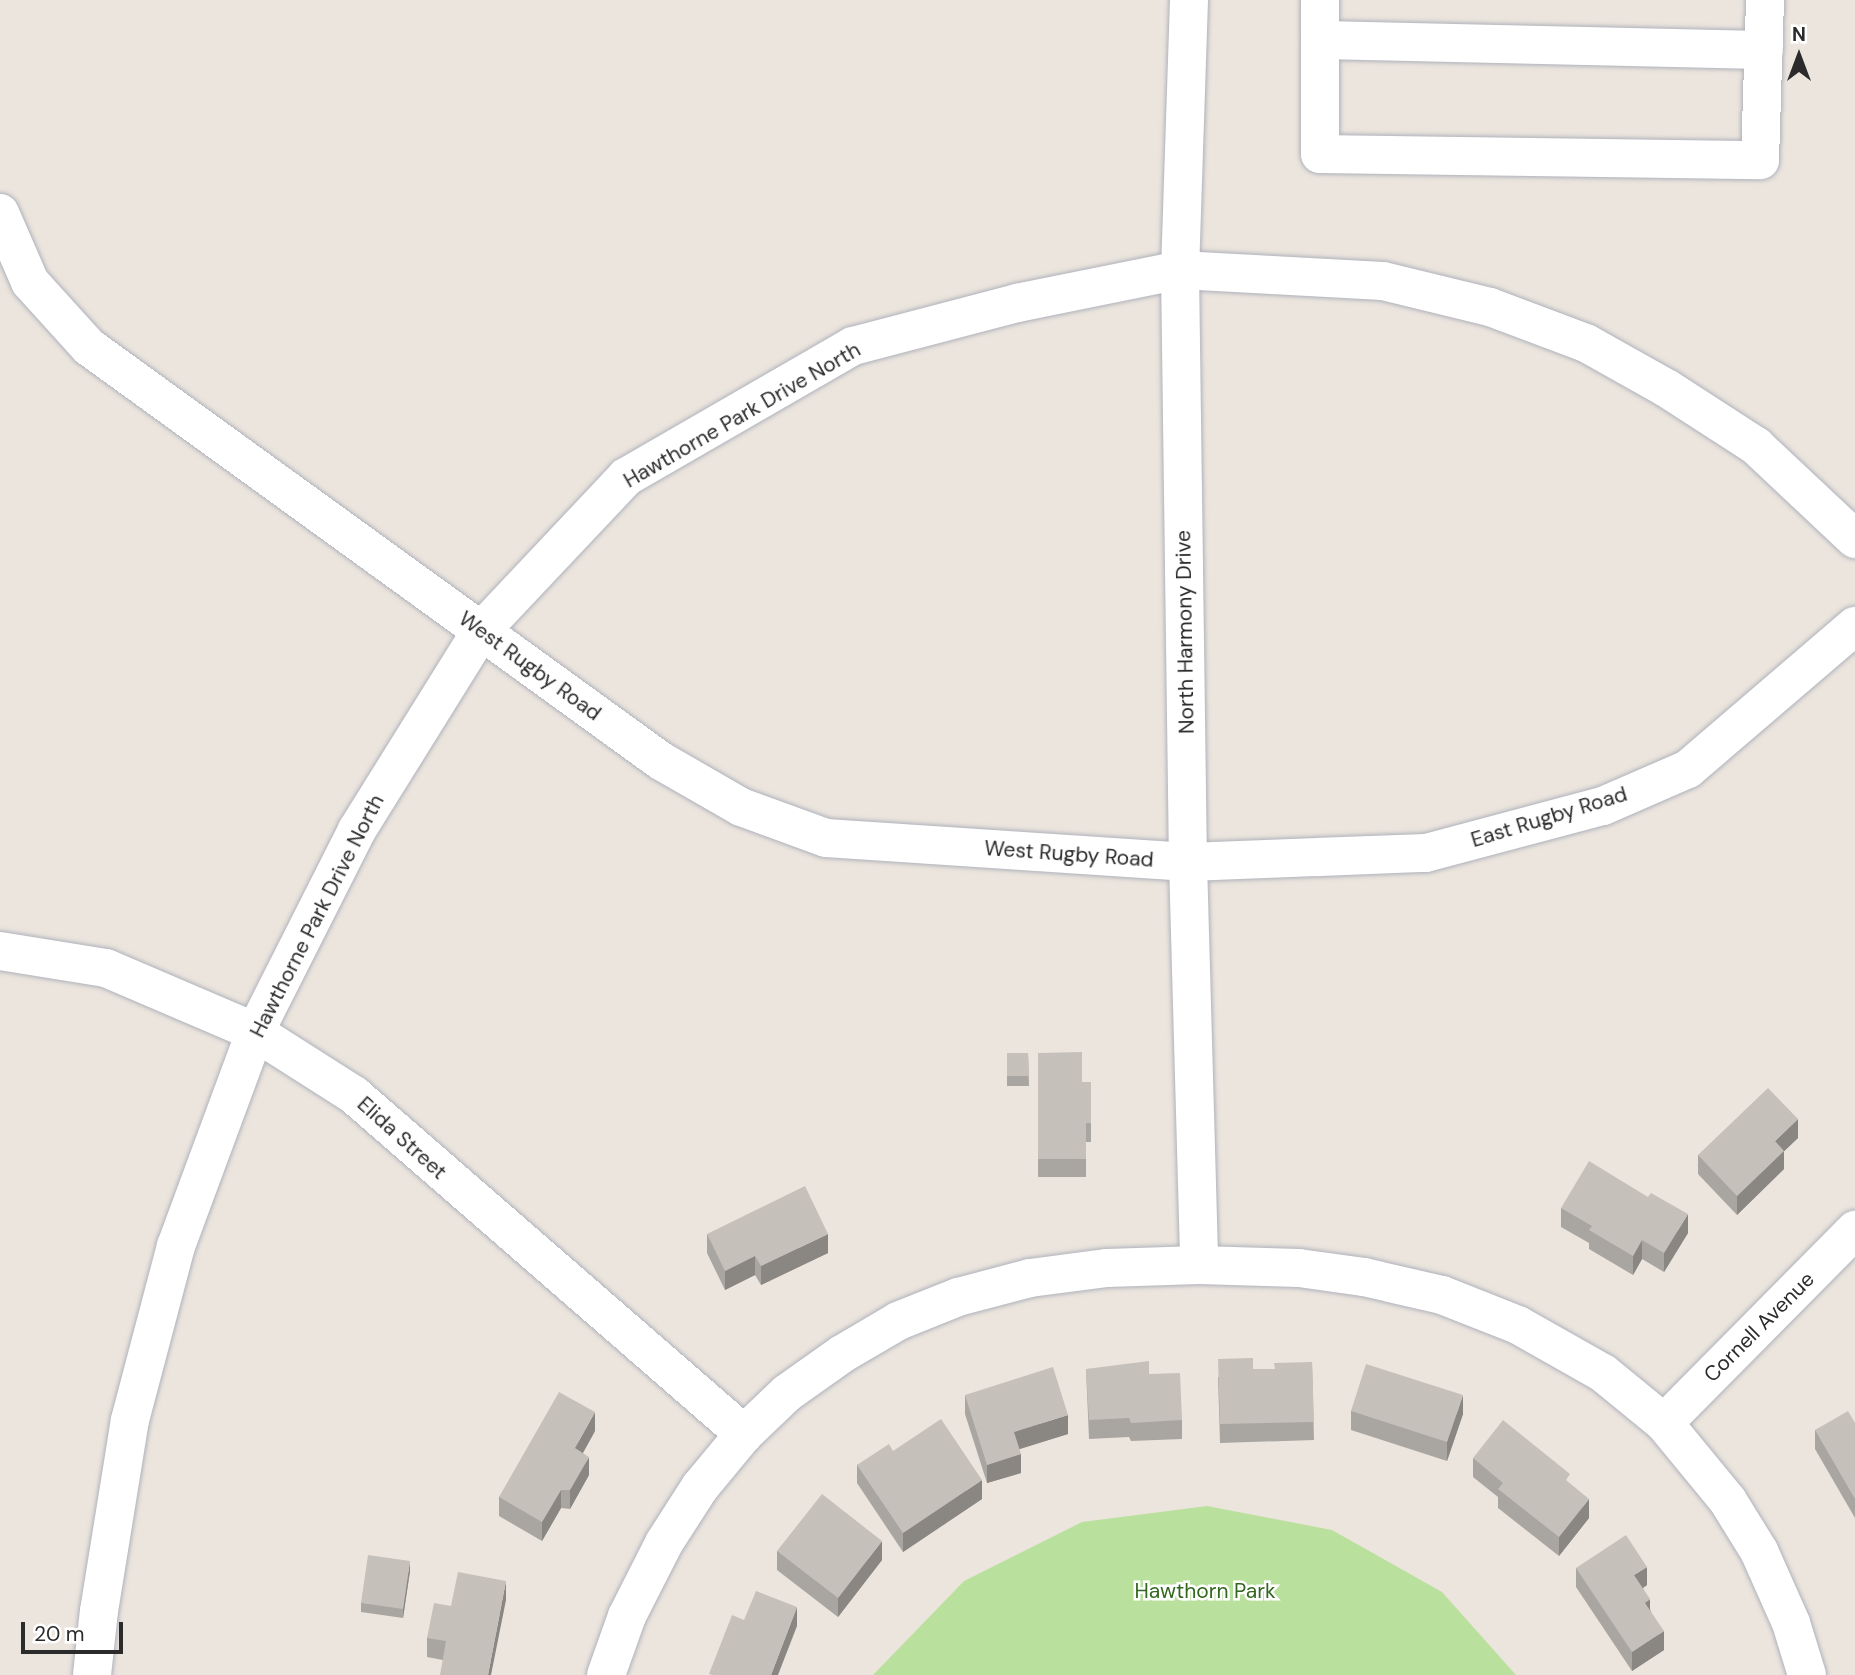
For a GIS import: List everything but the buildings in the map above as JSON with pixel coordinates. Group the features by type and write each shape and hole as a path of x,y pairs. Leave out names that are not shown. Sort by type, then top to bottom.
{"street":[{"name":"North Harmony Drive","path":"1189,0 1180,270 1188,862 1199,1265"},
{"path":"1320,0 1320,153 1760,160 1765,0"},
{"path":"1320,40 1764,50"},
{"name":"West Rugby Road","path":"0,214 30,282 89,347 661,761 741,807 826,838 1188,862"},
{"name":"Hawthorne Park Drive North","path":"92,1675 99,1611 130,1420 176,1246 256,1032 357,830 481,631 626,477 853,346 1017,303 1180,270 1383,281 1490,307 1586,343 1668,389 1756,446 1831,513 1855,539"},
{"name":"East Rugby Road","path":"1188,862 1426,853 1603,806 1688,769 1855,626"},
{"name":"Elida Street","path":"0,951 106,968 256,1032 354,1095 744,1434"},
{"name":"Cornell Avenue","path":"1664,1423 1855,1230"},
{"path":"606,1675 626,1616 664,1543 700,1487 744,1434 788,1393 842,1354 898,1321 958,1297 1030,1278 1107,1268 1199,1265 1299,1268 1364,1277 1442,1295 1518,1325 1603,1373 1664,1423 1728,1501 1759,1551 1790,1623 1807,1675"}],"green space":[{"name":"Hawthorn Park","path":"1207,1506 1332,1530 1442,1592 1516,1675 873,1675 964,1581 1082,1522"}]}
